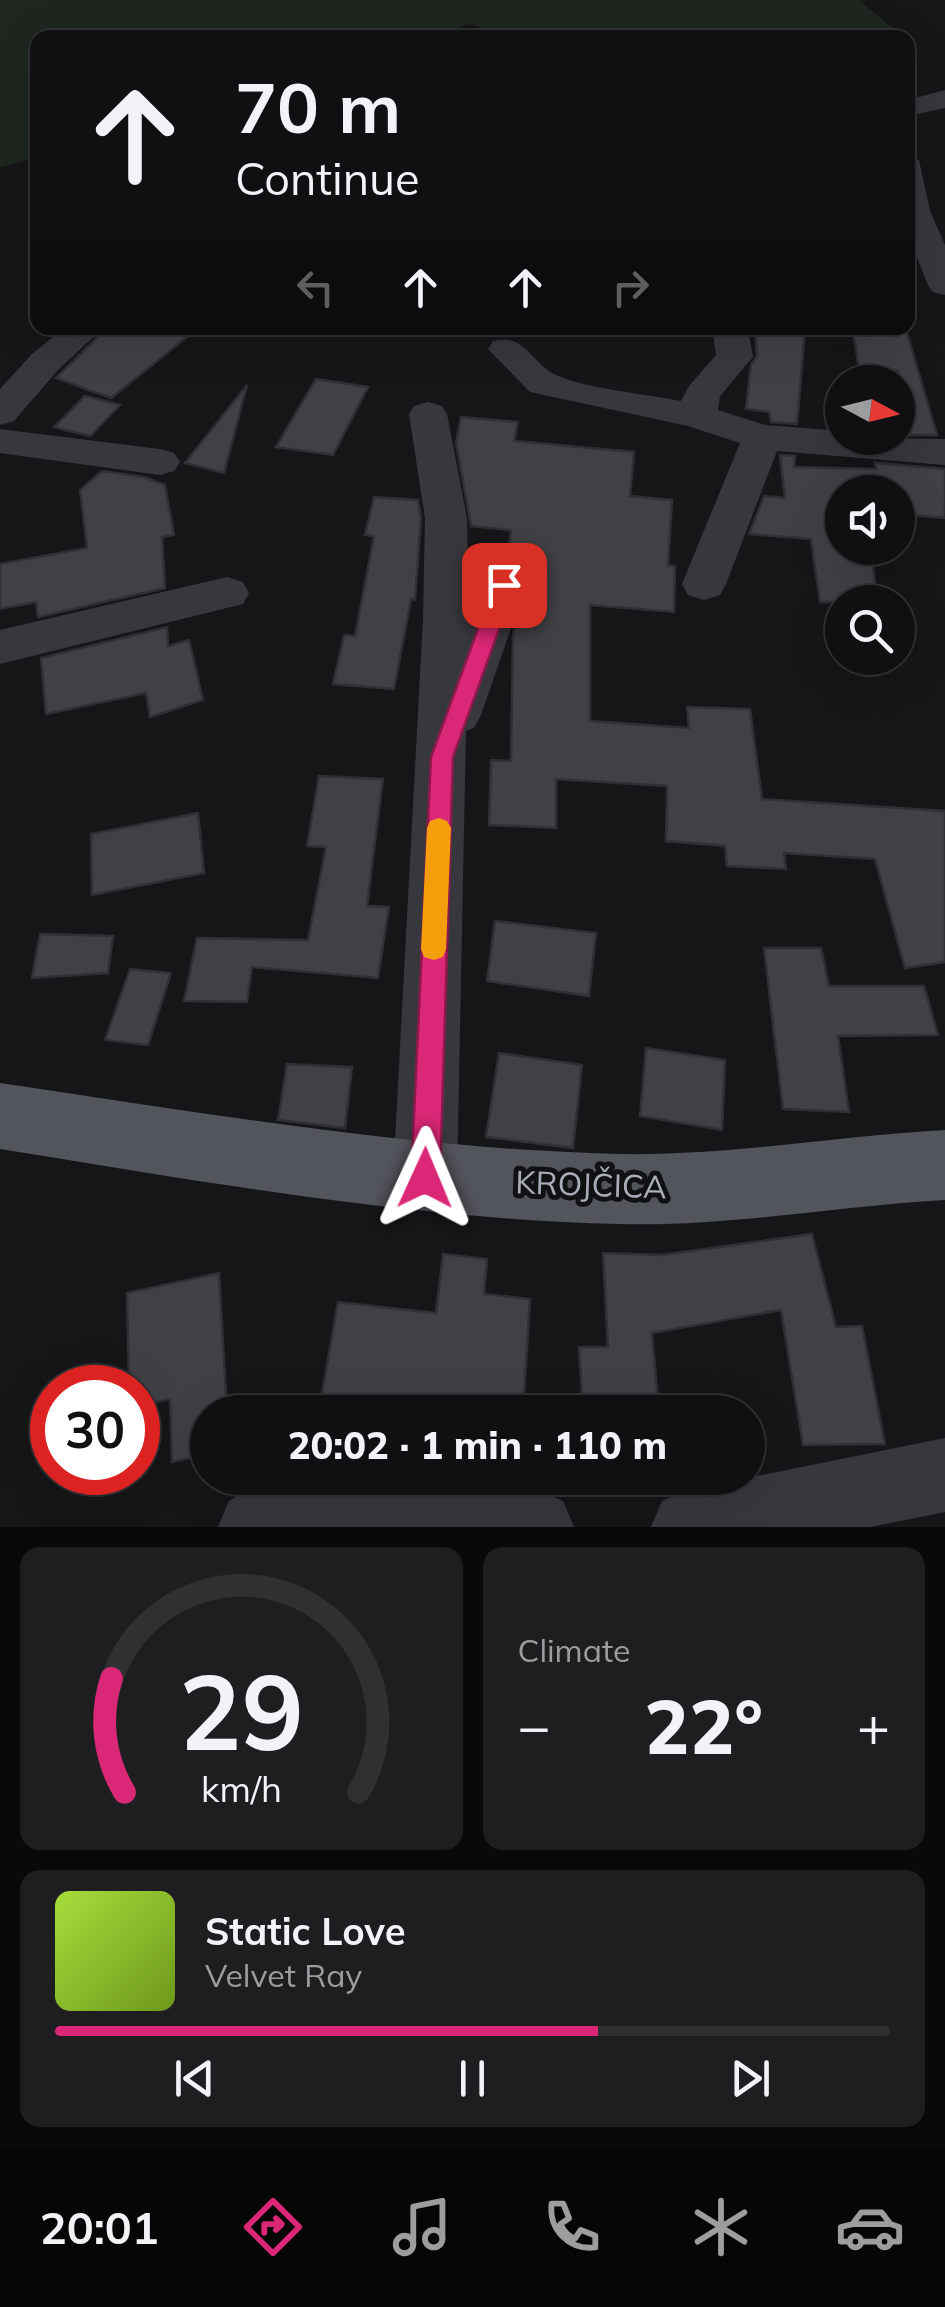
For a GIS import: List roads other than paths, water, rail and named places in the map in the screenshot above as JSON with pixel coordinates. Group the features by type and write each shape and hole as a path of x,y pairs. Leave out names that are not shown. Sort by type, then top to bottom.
{"main road":[{"name":"KROJČICA","path":"0,1116 425,1178 622,1189 750,1186 945,1165"}],"street":[{"path":"915,106 945,99"},
{"path":"915,222 945,285"},
{"path":"0,413 45,362 77,335"},
{"path":"697,416 702,394 735,357 731,335"},
{"path":"506,349 543,384 697,416 762,437 945,452"},
{"path":"425,1178 442,757 446,518 428,414"},
{"path":"704,584 762,437"},
{"path":"0,441 160,462"},
{"path":"442,757 504,585"},
{"path":"0,647 227,593"},
{"path":"688,1527 945,1475"},
{"path":"256,1527 284,1508 537,1527"}]}
